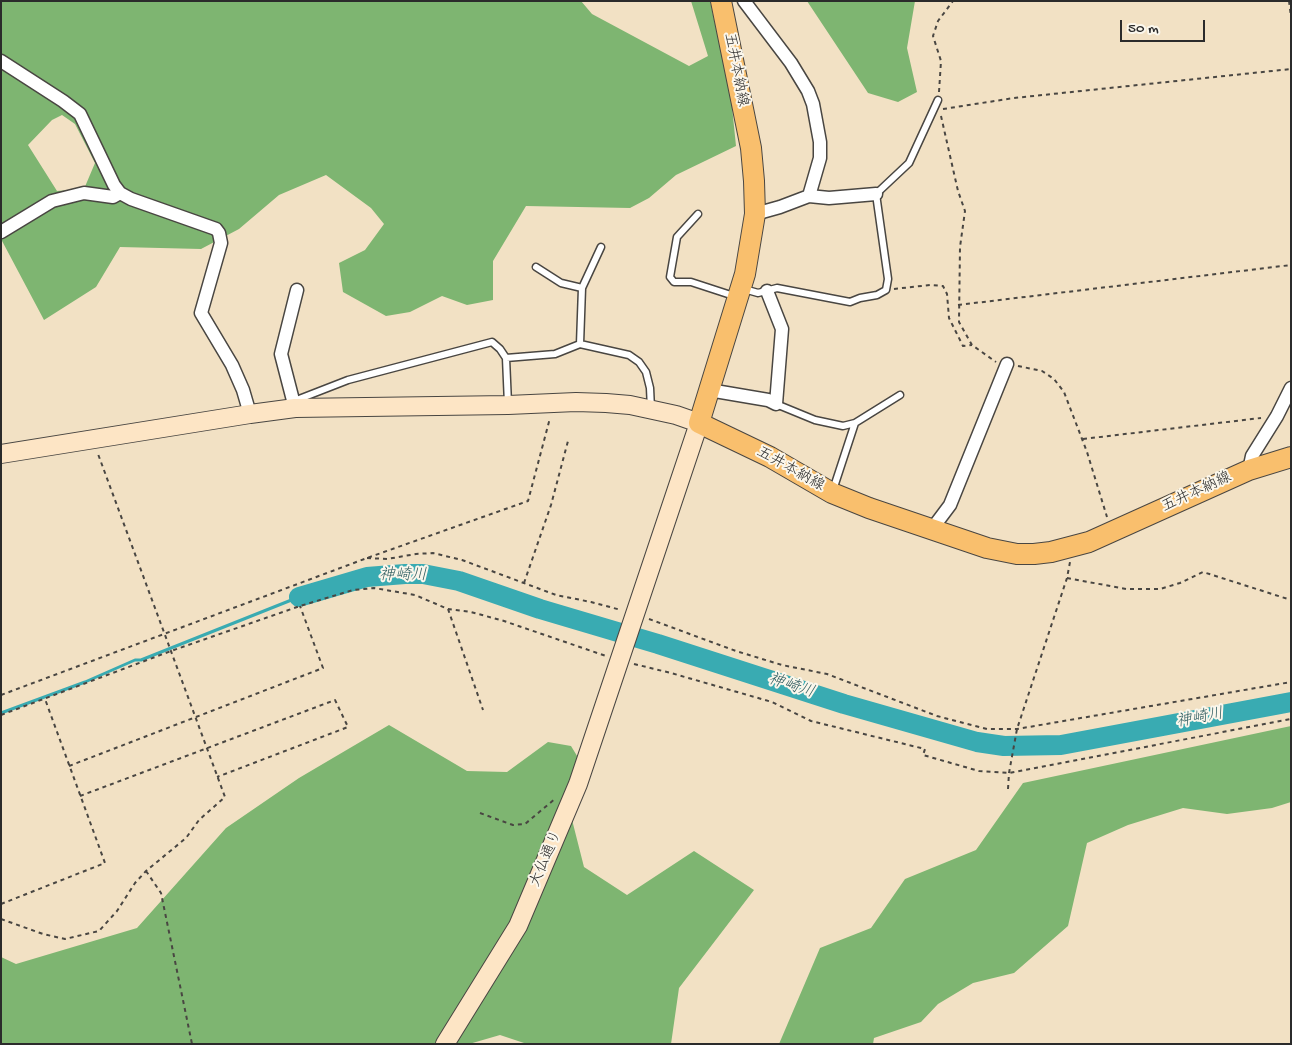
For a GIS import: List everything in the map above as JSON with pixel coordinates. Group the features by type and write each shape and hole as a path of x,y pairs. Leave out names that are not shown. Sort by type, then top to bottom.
{"main road":[{"name":"五井本納線","path":"721,1 751,148 755,214 745,274 699,423 770,457 832,493 987,548 1017,554 1051,552 1089,542 1249,470 1291,457"}],"street":[{"path":"744,1 791,63 808,91 813,104 818,124 820,158 809,196"},
{"path":"1,62 63,101 80,114 120,194 216,229 219,233 221,243 201,313 232,365 243,390 250,414"},
{"path":"1,232 52,201 84,193 113,197 120,194"},
{"path":"755,214 809,196 829,198 876,194"},
{"path":"294,405 280,354 297,290"},
{"path":"709,390 768,400 776,404 782,329 767,291"},
{"path":"932,529 950,505 1007,364"},
{"path":"1249,470 1252,456 1278,416 1291,388"},
{"path":"1,454 250,414 294,405 606,403 630,405 676,415 699,423"},
{"name":"大仏通り","path":"445,1044 518,926 578,784 699,423"}],"lane":[{"path":"698,214 677,237 670,277 674,282 691,282 739,293 758,293 777,288 850,302 877,295 886,290 888,279 876,194 909,163 938,100"},
{"path":"580,344 582,288 601,247"},
{"path":"536,267 561,283 582,288"},
{"path":"294,405 348,380 492,342 506,358 508,405"},
{"path":"506,358 555,354 580,344 629,354 639,362 646,372 650,388 651,410"},
{"path":"776,404 815,420 843,426 855,423 900,395"},
{"path":"832,493 855,423"}],"path":[{"path":"938,100 941,61 933,36 938,22 954,1"},
{"path":"1289,1 1291,17"},
{"path":"1111,533 1082,439 1064,392 1054,379 1042,371 994,361 972,345 959,322 960,246 965,211 958,190 940,110 1014,98 1291,69"},
{"path":"958,305 1291,265"},
{"path":"886,290 930,285 943,286 947,294 947,307 952,325 963,346 972,345"},
{"path":"1,695 367,558 528,501 554,402"},
{"path":"1082,439 1278,416"},
{"path":"1,920 65,939 99,931 117,911 146,870 186,838 199,820 225,797 92,440"},
{"path":"524,582 551,505 568,441"},
{"path":"1008,788 1008,773 1017,729 1067,578 1070,564 1069,547"},
{"path":"367,558 387,559 433,553 462,560 556,595 636,614 736,651 782,665 827,674 937,716 987,729 1017,729 1291,682"},
{"path":"1067,578 1126,589 1160,589 1180,583 1203,572 1291,600"},
{"path":"1,715 171,651 300,606 353,590 374,588 414,595 448,609 504,620 566,640 620,661 671,673 772,702 811,721 925,750 923,755 979,771 1008,773 1291,719"},
{"path":"69,766 323,668 300,606"},
{"path":"448,609 483,710"},
{"path":"1,904 105,862 44,699"},
{"path":"80,796 335,700 348,727 217,777"},
{"path":"480,813 514,825 525,824 567,788 578,784"},
{"path":"146,870 161,893 192,1044"}],"green space":[{"path":"1,1 581,1 592,14 689,66 708,56 691,1 710,1 731,97 736,146 676,175 649,198 630,208 526,206 493,261 493,300 467,305 442,296 410,312 386,316 343,292 339,263 365,250 384,224 371,208 326,175 279,195 239,229 201,249 120,247 96,287 44,320 1,239","holes":["62,115 75,124 95,163 84,189 57,191 28,145 52,120"]},
{"path":"807,1 915,1 907,48 917,92 898,102 868,93"},
{"path":"389,725 467,771 507,772 548,742 571,746 582,764 569,808 584,867 627,895 694,851 754,890 679,988 671,1044 527,1044 500,1035 469,1044 1,1044 1,957 16,964 137,928 226,828 299,778"},
{"path":"1291,726 1291,802 1272,808 1227,814 1183,808 1128,825 1087,843 1068,926 1014,973 973,983 938,1004 921,1022 874,1038 873,1044 779,1044 820,948 871,928 905,879 976,850 1023,783"}],"waterway":[{"name":"神崎川","path":"299,597 367,577 423,574 459,581 540,609 658,644 844,704 977,742 1004,746 1061,745 1291,702"},
{"path":"1,713 85,682 135,660 141,660 299,597"}]}
